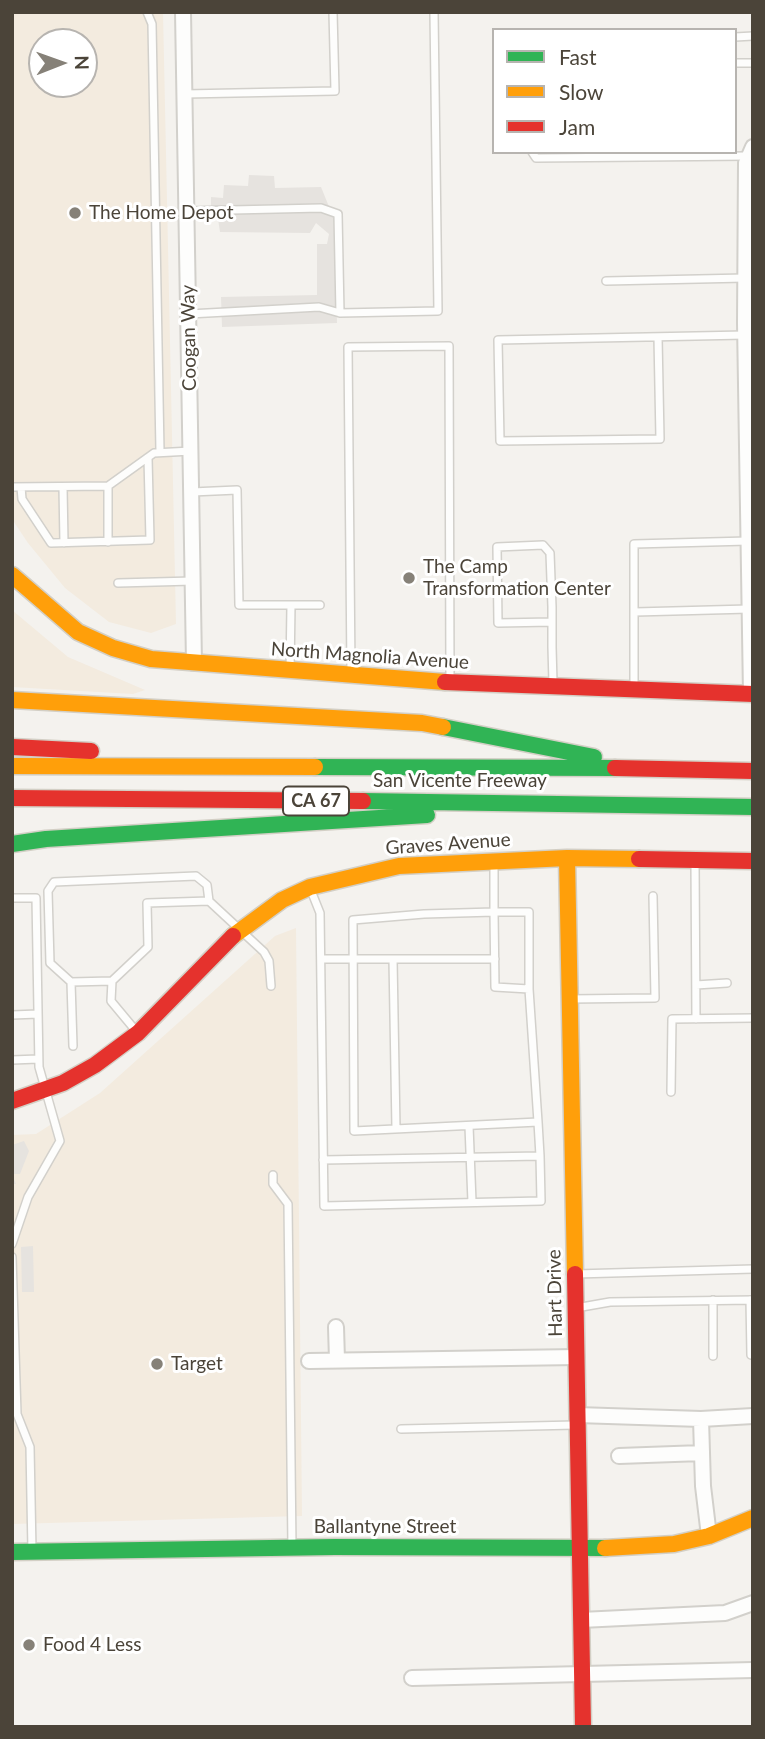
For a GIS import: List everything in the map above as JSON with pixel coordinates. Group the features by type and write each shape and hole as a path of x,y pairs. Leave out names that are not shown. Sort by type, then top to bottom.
{"main road":[{"name":"North Magnolia Avenue","path":"12,575 55,615 78,632 113,648 151,659 290,672 553,688 752,694"},
{"path":"12,700 422,723 649,768"},
{"path":"12,747 361,768"},
{"path":"12,766 361,768"},
{"name":"San Vicente Freeway","path":"361,768 649,768 753,771"},
{"path":"12,798 83,800"},
{"path":"12,812 83,800"},
{"name":"San Vicente Freeway","path":"83,800 550,802 753,807"},
{"path":"12,844 60,838 375,821 550,802"},
{"name":"Graves Avenue","path":"12,1101 47,1089 95,1065 138,1033 241,930 282,900 310,887 399,866 494,860 567,858 753,861"},
{"name":"Hart Drive","path":"567,858 583,1727"},
{"name":"Ballantyne Street","path":"12,1552 335,1547 579,1549 674,1544 709,1536 753,1518"}],"street":[{"name":"Coogan Way","path":"183,12 194,663"},
{"path":"750,151 745,335 752,694"},
{"path":"336,1327 337,1360"},
{"path":"309,1361 577,1357"},
{"path":"577,1420 753,1416"},
{"path":"701,1419 709,1536"},
{"path":"619,1456 702,1453"},
{"path":"581,1620 725,1613 753,1603"},
{"path":"412,1678 753,1670"}],"lane":[{"path":"146,12 152,24 160,451"},
{"path":"185,94 335,91 333,12"},
{"path":"189,313 318,307 340,313 438,311 434,12"},
{"path":"533,154 536,158 658,154"},
{"path":"187,211 321,208 338,214 340,313"},
{"path":"606,281 745,278"},
{"path":"658,337 660,439 500,441 498,340 745,335"},
{"path":"351,676 348,347 449,346 450,682"},
{"path":"12,488 108,486 160,451 191,452"},
{"path":"21,487 22,499 51,543 150,540 148,458"},
{"path":"108,486 108,542"},
{"path":"63,487 64,543"},
{"path":"192,492 237,490 239,605 320,605"},
{"path":"634,692 634,544 748,541"},
{"path":"552,622 498,623 497,547 543,545 550,553 552,622 553,688"},
{"path":"118,583 194,581"},
{"path":"290,672 291,605"},
{"path":"635,611 749,608"},
{"path":"695,859 696,1019"},
{"path":"494,860 495,987 529,989"},
{"path":"209,901 147,904 148,947 111,981 71,982 50,963 48,891 54,882 191,875 207,885 209,901 264,952 269,961 271,986"},
{"path":"310,887 320,913 324,1206 541,1201 540,1156 538,1122 529,989 530,912 353,920 354,1131 538,1122"},
{"path":"570,999 655,998 653,897"},
{"path":"12,898 36,898 38,1059 60,1142 27,1197 12,1244"},
{"path":"321,959 495,959"},
{"path":"393,959 396,1129"},
{"path":"111,981 111,1001 138,1033"},
{"path":"71,982 73,1046"},
{"path":"696,985 727,983"},
{"path":"12,1015 38,1014"},
{"path":"671,1092 672,1019 753,1018"},
{"path":"12,1059 38,1059"},
{"path":"469,1126 472,1202"},
{"path":"323,1160 540,1156"},
{"path":"273,1175 274,1184 288,1204 292,1548"},
{"path":"12,1258 17,1414 30,1447 32,1552"},
{"path":"575,1275 753,1269"},
{"path":"713,1300 713,1356"},
{"path":"576,1308 610,1302 752,1300 751,1355"},
{"path":"401,1429 577,1420"}],"shaded area":[{"path":"12,12 163,12 176,624 151,633 109,622 65,588 12,519"},
{"path":"249,175 274,176 275,188 321,187 334,219 337,323 222,327 221,297 317,295 317,244 327,244 329,234 316,223 310,233 220,232 218,219 211,218 211,197 223,198 224,185 248,186"},
{"path":"12,610 68,657 145,690 133,694 12,687"},
{"path":"296,928 302,1516 12,1524 12,1135 36,1134 100,1093 275,936"},
{"path":"24,1141 29,1151 20,1174 12,1174 12,1145"},
{"path":"33,1246 34,1292 22,1292 21,1247"}],"traffic: fast":[{"path":"443,727 594,757"},
{"path":"315,767 615,768"},
{"path":"363,801 753,807"},
{"path":"12,844 46,839 427,815"},
{"path":"12,1552 335,1547 605,1548"}],"traffic: slow":[{"path":"12,575 78,632 113,648 151,659 445,682"},
{"path":"12,700 422,723 443,727"},
{"path":"12,766 315,767"},
{"path":"567,858 575,1274"},
{"path":"233,936 282,900 310,887 399,866 567,858 639,859"},
{"path":"605,1548 674,1544 709,1536 753,1518"}],"traffic: jam":[{"path":"445,682 753,694"},
{"path":"12,747 91,751"},
{"path":"615,768 753,771"},
{"path":"12,798 363,801"},
{"path":"639,859 753,861"},
{"path":"12,1101 63,1083 95,1065 138,1033 233,936"},
{"path":"575,1274 583,1727"}],"place":[{"name":"The Home Depot","path":"75,213"},
{"name":"The Camp Transformation Center","path":"409,578"},
{"name":"Target","path":"157,1364"},
{"name":"Food 4 Less","path":"29,1645"}]}
